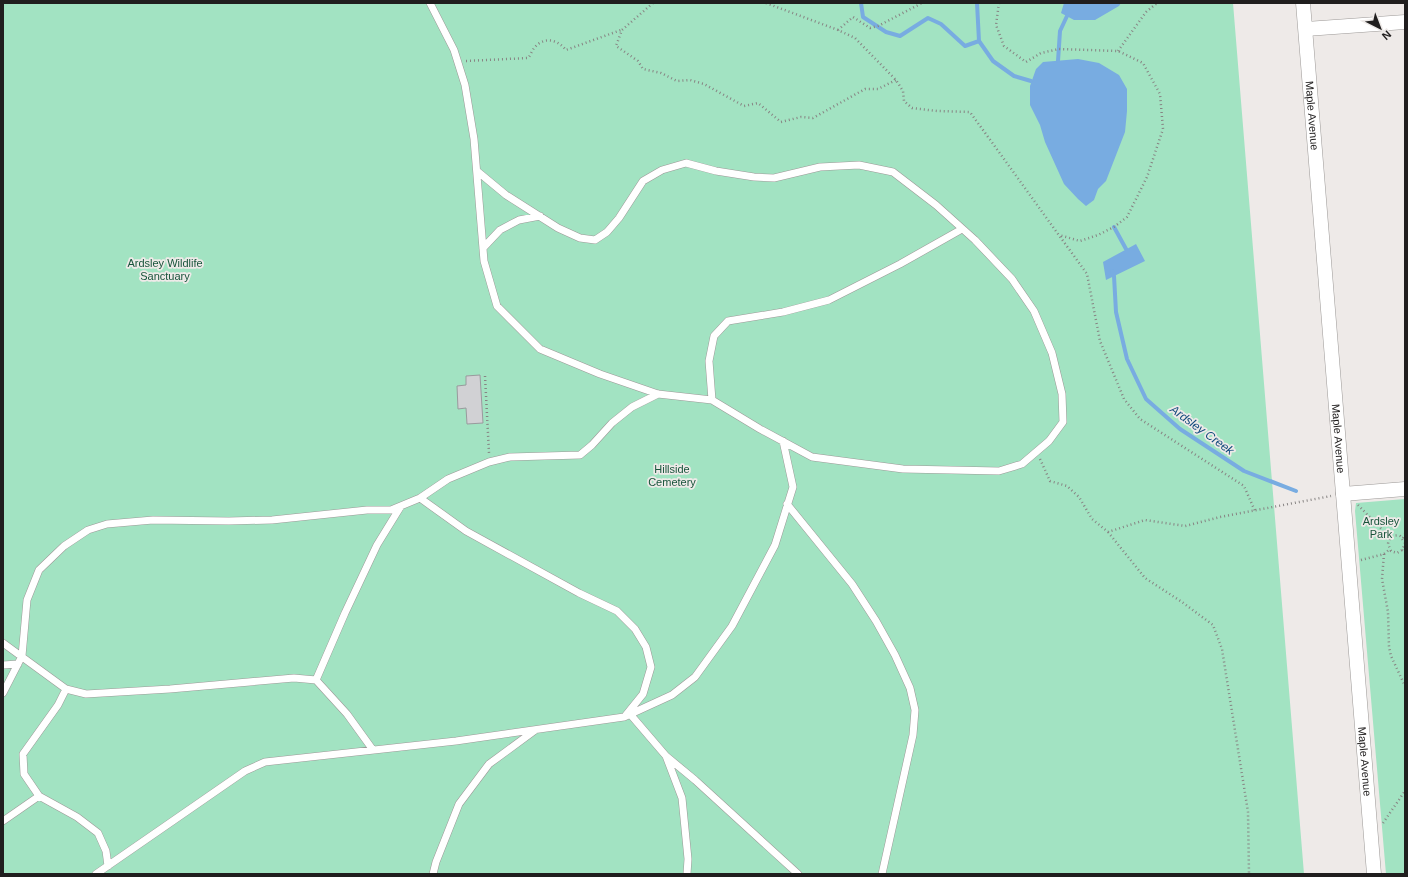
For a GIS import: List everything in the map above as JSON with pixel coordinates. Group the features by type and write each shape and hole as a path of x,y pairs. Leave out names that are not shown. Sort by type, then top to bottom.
{"street":[{"name":"Maple Avenue","path":"1303,3 1374,874"},
{"path":"1306,29 1405,22"},
{"path":"1343,494 1405,489"}],"lane":[{"path":"430,3 454,50 464,85 474,139 484,261 497,306 540,349 600,374 658,394 712,400 812,457 903,469 999,470 1022,464 1049,441 1062,422 1062,394 1052,353 1034,311 1012,279 962,229 936,205 893,172 859,165 820,167 774,178 754,177 716,171 686,163 662,170 643,181 619,218 607,232 595,240 580,238 540,216 506,195 477,171"},
{"path":"483,248 500,230 519,220 540,216"},
{"path":"712,400 709,361 714,336 728,321 783,312 829,300 900,264 962,229"},
{"path":"3,694 22,656 27,600 39,570 64,546 88,530 107,524 154,520 272,520 367,510 391,510 420,498 448,479 489,462 510,457 580,455 592,445 612,423 632,407 658,394"},
{"path":"96,874 245,771 265,762 456,741 627,715 672,695 695,677 732,626 775,545 793,487 783,441"},
{"path":"420,498 466,531 579,593 617,612 635,629 646,647 651,667 643,694 627,715"},
{"path":"787,504 852,584 895,655 910,688 915,710 913,735 882,874"},
{"path":"316,680 377,545 401,506"},
{"path":"3,642 66,689 86,694 170,689 294,678 316,680 347,714 373,750"},
{"path":"3,665 18,664"},
{"path":"66,689 58,705 23,754 24,774 39,796 78,817 98,833 106,852 108,866"},
{"path":"627,715 666,756 695,780 798,874"},
{"path":"433,874 436,862 459,804 489,764 536,729"},
{"path":"666,756 682,798 688,859 687,874"},
{"path":"3,821 39,796"}],"path":[{"path":"457,62 528,58 535,47 542,42 553,40 561,43 566,50 622,30 653,3"},
{"path":"766,3 838,30 855,38 896,80 903,91 904,100 912,108 937,111 970,112 1086,274 1100,341 1124,399 1140,419 1244,486 1255,511"},
{"path":"838,30 853,18 870,28 878,26 922,3"},
{"path":"999,3 996,25 1004,46 1026,62 1042,53 1059,49 1118,51 1143,63 1160,94 1163,129 1146,177 1127,217 1114,227 1098,235 1080,240 1058,235"},
{"path":"1118,51 1146,12 1157,3"},
{"path":"622,30 616,46 638,61 644,69 677,81 690,80 704,84 744,106 758,103 781,122 801,117 813,118 866,89 878,89 896,80"},
{"path":"485,376 489,462"},
{"path":"1036,452 1050,481 1067,486 1079,496 1092,519 1108,532 1145,578 1182,602 1213,625 1222,649 1248,812 1249,874"},
{"path":"1108,532 1145,520 1185,526 1343,494"},
{"path":"1356,503 1390,538"},
{"path":"1403,538 1405,534"},
{"path":"1394,535 1398,535 1403,538 1405,543 1402,550 1397,552 1390,549 1388,544 1390,538 1394,535"},
{"path":"1359,561 1384,554 1390,549"},
{"path":"1402,550 1405,553"},
{"path":"1384,554 1382,580 1388,612 1389,647 1391,656 1405,686"},
{"path":"1382,825 1405,791"}],"green space":[{"path":"3,3 1233,3 1304,874 3,874"},
{"name":"Ardsley Park","path":"1405,499 1405,874 1386,874 1355,511 1356,503"}],"water":[{"path":"1064,3 1121,3 1119,6 1095,20 1074,20 1061,13"},
{"path":"1078,59 1099,63 1119,75 1127,89 1125,132 1106,181 1098,189 1094,200 1086,206 1064,184 1045,142 1040,125 1030,105 1030,86 1036,69 1043,62"},
{"path":"1136,244 1145,261 1106,280 1103,262"}],"building":[{"path":"480,375 483,423 467,424 466,408 458,409 457,386 466,385 466,376"}],"waterway":[{"name":"Ardsley Creek","path":"861,3 863,17 886,32 900,36 928,18 941,24 965,46 979,41 993,61 1014,76 1031,81"},
{"path":"977,3 979,41"},
{"path":"1058,61 1060,31 1067,16"},
{"path":"1114,227 1126,249"},
{"name":"Ardsley Creek","path":"1112,271 1114,276 1116,312 1127,359 1146,399 1180,429 1244,471 1296,491"}],"park label":[{"name":"Ardsley Wildlife Sanctuary","path":"165,269"},
{"name":"Hillside Cemetery","path":"672,475"}]}
